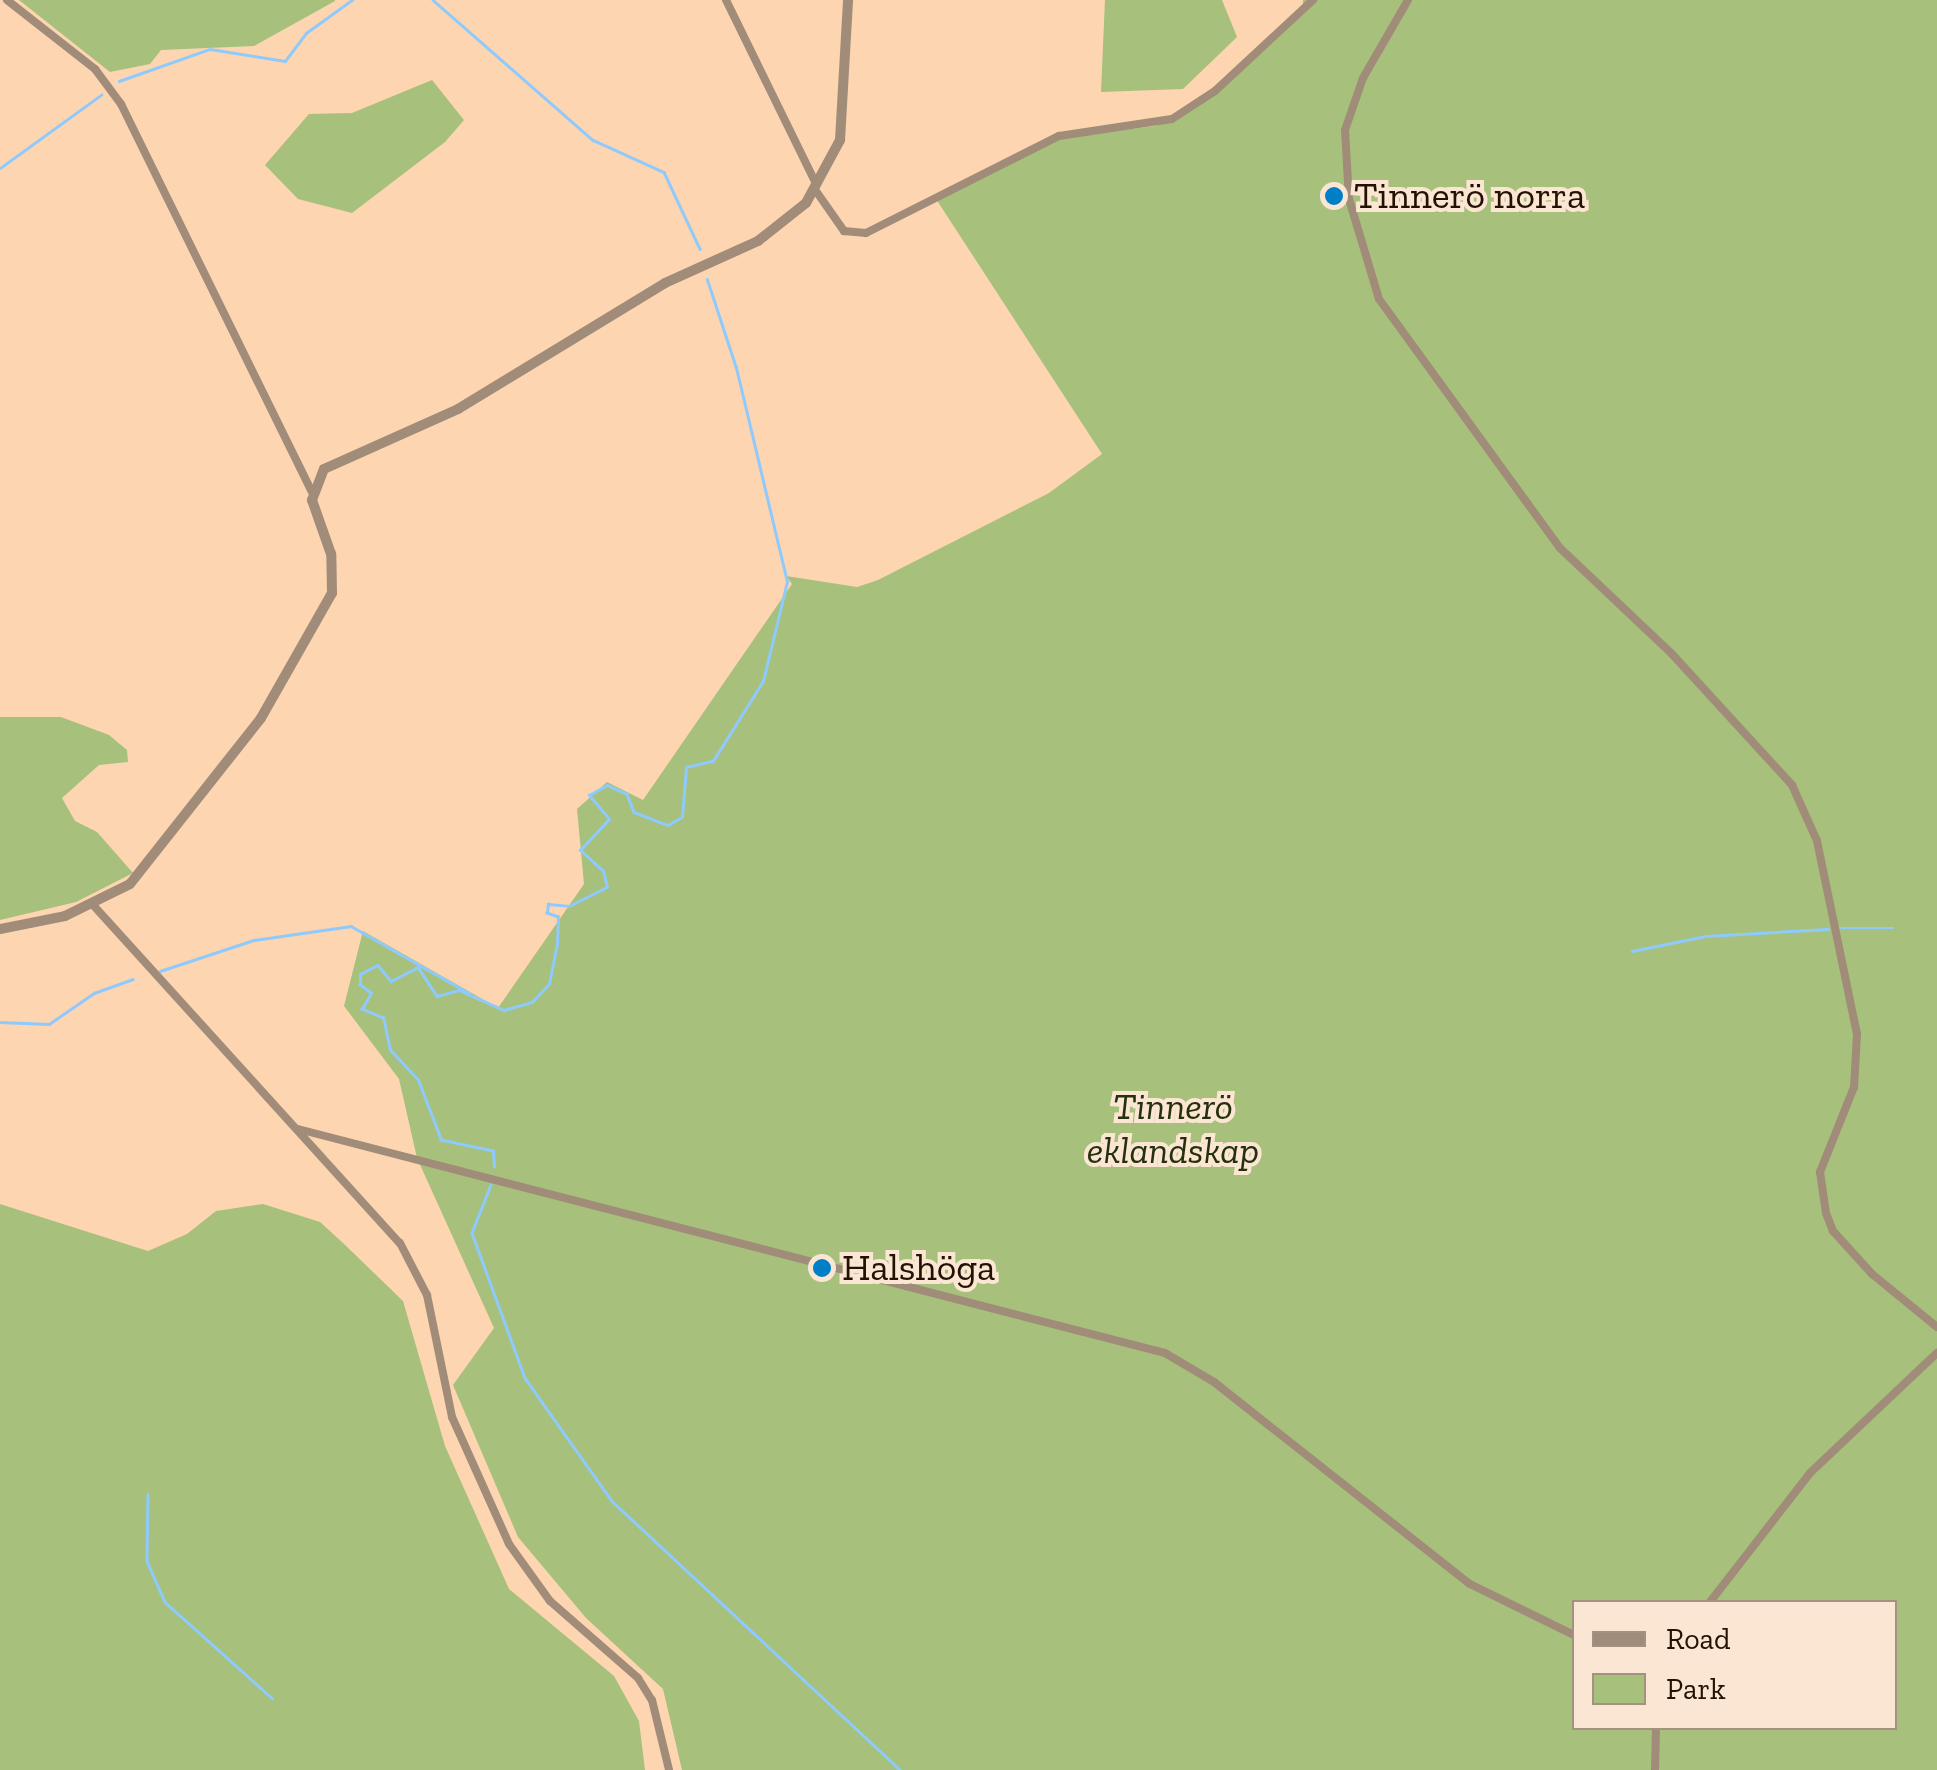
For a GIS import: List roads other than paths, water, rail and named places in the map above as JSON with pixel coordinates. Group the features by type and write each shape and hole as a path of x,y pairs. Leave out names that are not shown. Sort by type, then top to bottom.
{"street":[{"path":"0,929 94,906 140,875 211,788 327,608 335,570 312,492 121,104 94,69 7,0"},
{"path":"726,0 817,189 844,231 866,233 1060,136 1158,125 1201,103 1313,0"},
{"path":"312,492 324,469 458,409 665,283 758,241 817,189 842,124 848,0"},
{"path":"1408,0 1363,78 1345,130 1349,199 1379,299 1560,548 1672,654 1792,785 1816,841 1858,1049 1854,1087 1824,1156 1822,1201 1832,1231 1937,1327"},
{"path":"94,906 298,1129 412,1263 427,1295 452,1417 510,1544 550,1601 638,1678 661,1728 669,1770"},
{"path":"298,1129 1165,1353 1214,1382 1470,1584 1572,1635"},
{"path":"1712,1600 1810,1473 1937,1354"},
{"path":"1655,1770 1656,1730"}],"waterway":[{"path":"119,81 210,49 285,61 306,33 352,0"},
{"path":"433,0 593,140 664,172 700,249"},
{"path":"0,168 101,95"},
{"path":"494,1167 493,1151 441,1140 418,1080 390,1050 383,1018 362,1009 371,993 360,985 360,974 378,965 391,981 418,967 437,996 459,990 504,1010 532,1002 549,984 557,944 558,917 547,913 548,904 569,906 607,887 603,871 580,850 609,819 589,795 607,785 627,794 634,812 668,825 682,817 686,767 713,761 763,681 787,582 736,368 707,280"},
{"path":"160,971 254,940 351,926 469,993"},
{"path":"1840,928 1893,928"},
{"path":"1632,951 1706,936 1828,929"},
{"path":"0,1022 49,1024 94,993 133,979"},
{"path":"491,1185 472,1233 525,1378 612,1501 900,1770"},
{"path":"148,1494 147,1561 165,1602 272,1698"}],"place":[{"name":"Tinnerö norra","path":"1334,196"},
{"name":"Halshöga","path":"822,1268"}],"park label":[{"name":"Tinnerö eklandskap","path":"1173,1129"}]}
